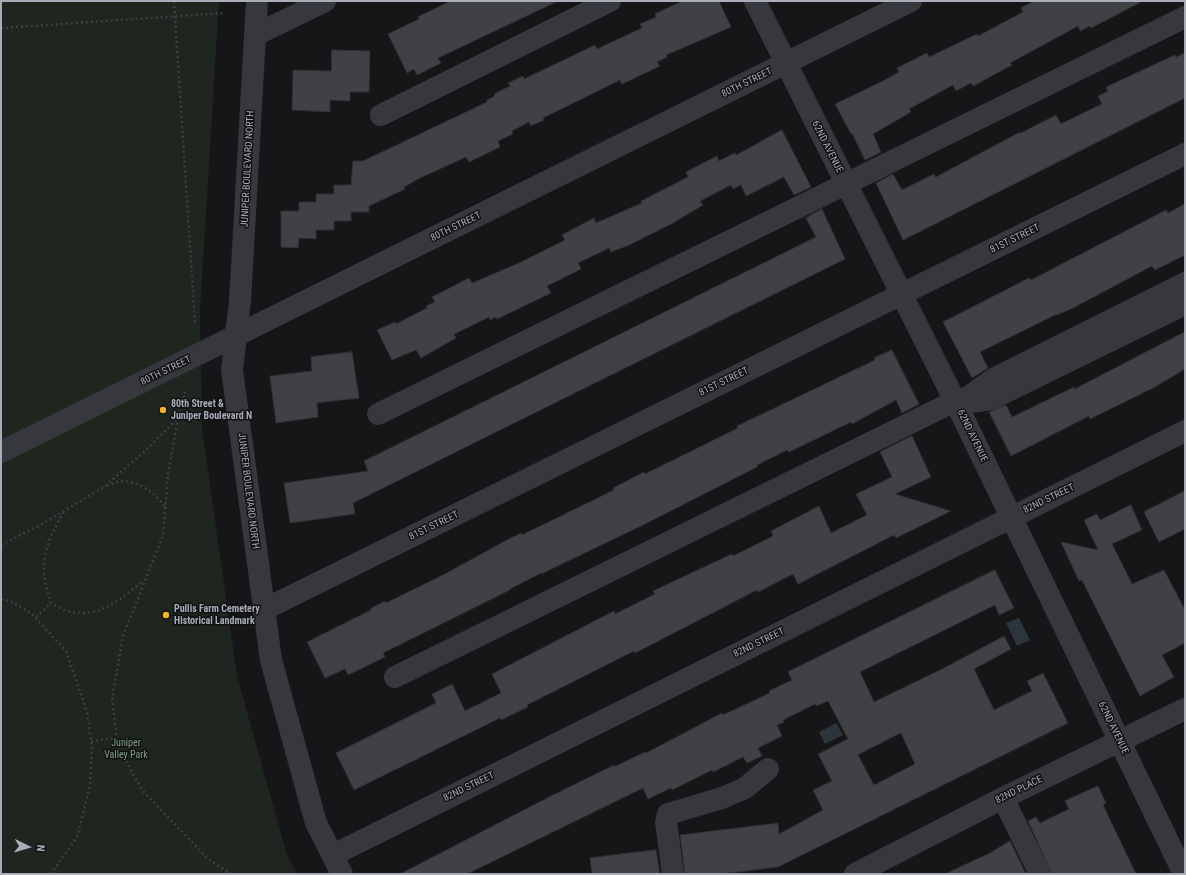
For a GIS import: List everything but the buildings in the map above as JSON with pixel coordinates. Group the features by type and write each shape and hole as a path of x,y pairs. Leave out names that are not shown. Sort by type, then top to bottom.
{"street":[{"name":"JUNIPER BOULEVARD NORTH","path":"257,1 240,300 232,370 270,660 314,816 337,864"},
{"path":"255,35 325,1"},
{"path":"381,115 610,1"},
{"name":"62ND AVENUE","path":"755,1 956,403 1184,874"},
{"name":"80TH STREET","path":"1,452 912,1"},
{"path":"378,414 1185,17"},
{"name":"81ST STREET","path":"263,610 1185,154"},
{"path":"395,677 956,403 996,378 1185,283"},
{"path":"956,403 991,399 1185,304"},
{"name":"82ND STREET","path":"337,864 1012,517 1185,431"},
{"name":"82ND PLACE","path":"855,874 1003,798 1185,709"},
{"path":"673,874 666,822 668,814 722,798 745,788 768,769"},
{"path":"1003,798 1040,874"}],"path":[{"path":"174,1 195,324"},
{"path":"1,28 224,13"},
{"path":"185,392 178,418 168,475 163,536 123,636 112,698 118,748 142,790 208,859 231,874"},
{"path":"1,546 104,487 145,451 178,418"},
{"path":"104,487 121,481 143,486 160,498 165,508"},
{"path":"65,510 50,534 43,565 45,586 51,603 70,612 94,612 118,602 144,581"},
{"path":"1,599 10,600 32,612 66,651 87,712 91,741 90,786 77,837 51,874"},
{"path":"36,617 51,603"},
{"path":"91,741 117,738"}],"green space":[{"name":"Juniper Valley Park","path":"1,1 219,1 200,311 202,428 237,676 287,855 297,874 1,874"}],"shaded area":[{"path":"1019,618 1030,640 1017,646 1006,623"},
{"path":"836,723 843,735 825,744 819,732"}],"place":[{"name":"80th Street & Juniper Boulevard N","path":"163,410"},
{"name":"Pullis Farm Cemetery Historical Landmark","path":"166,615"}]}
